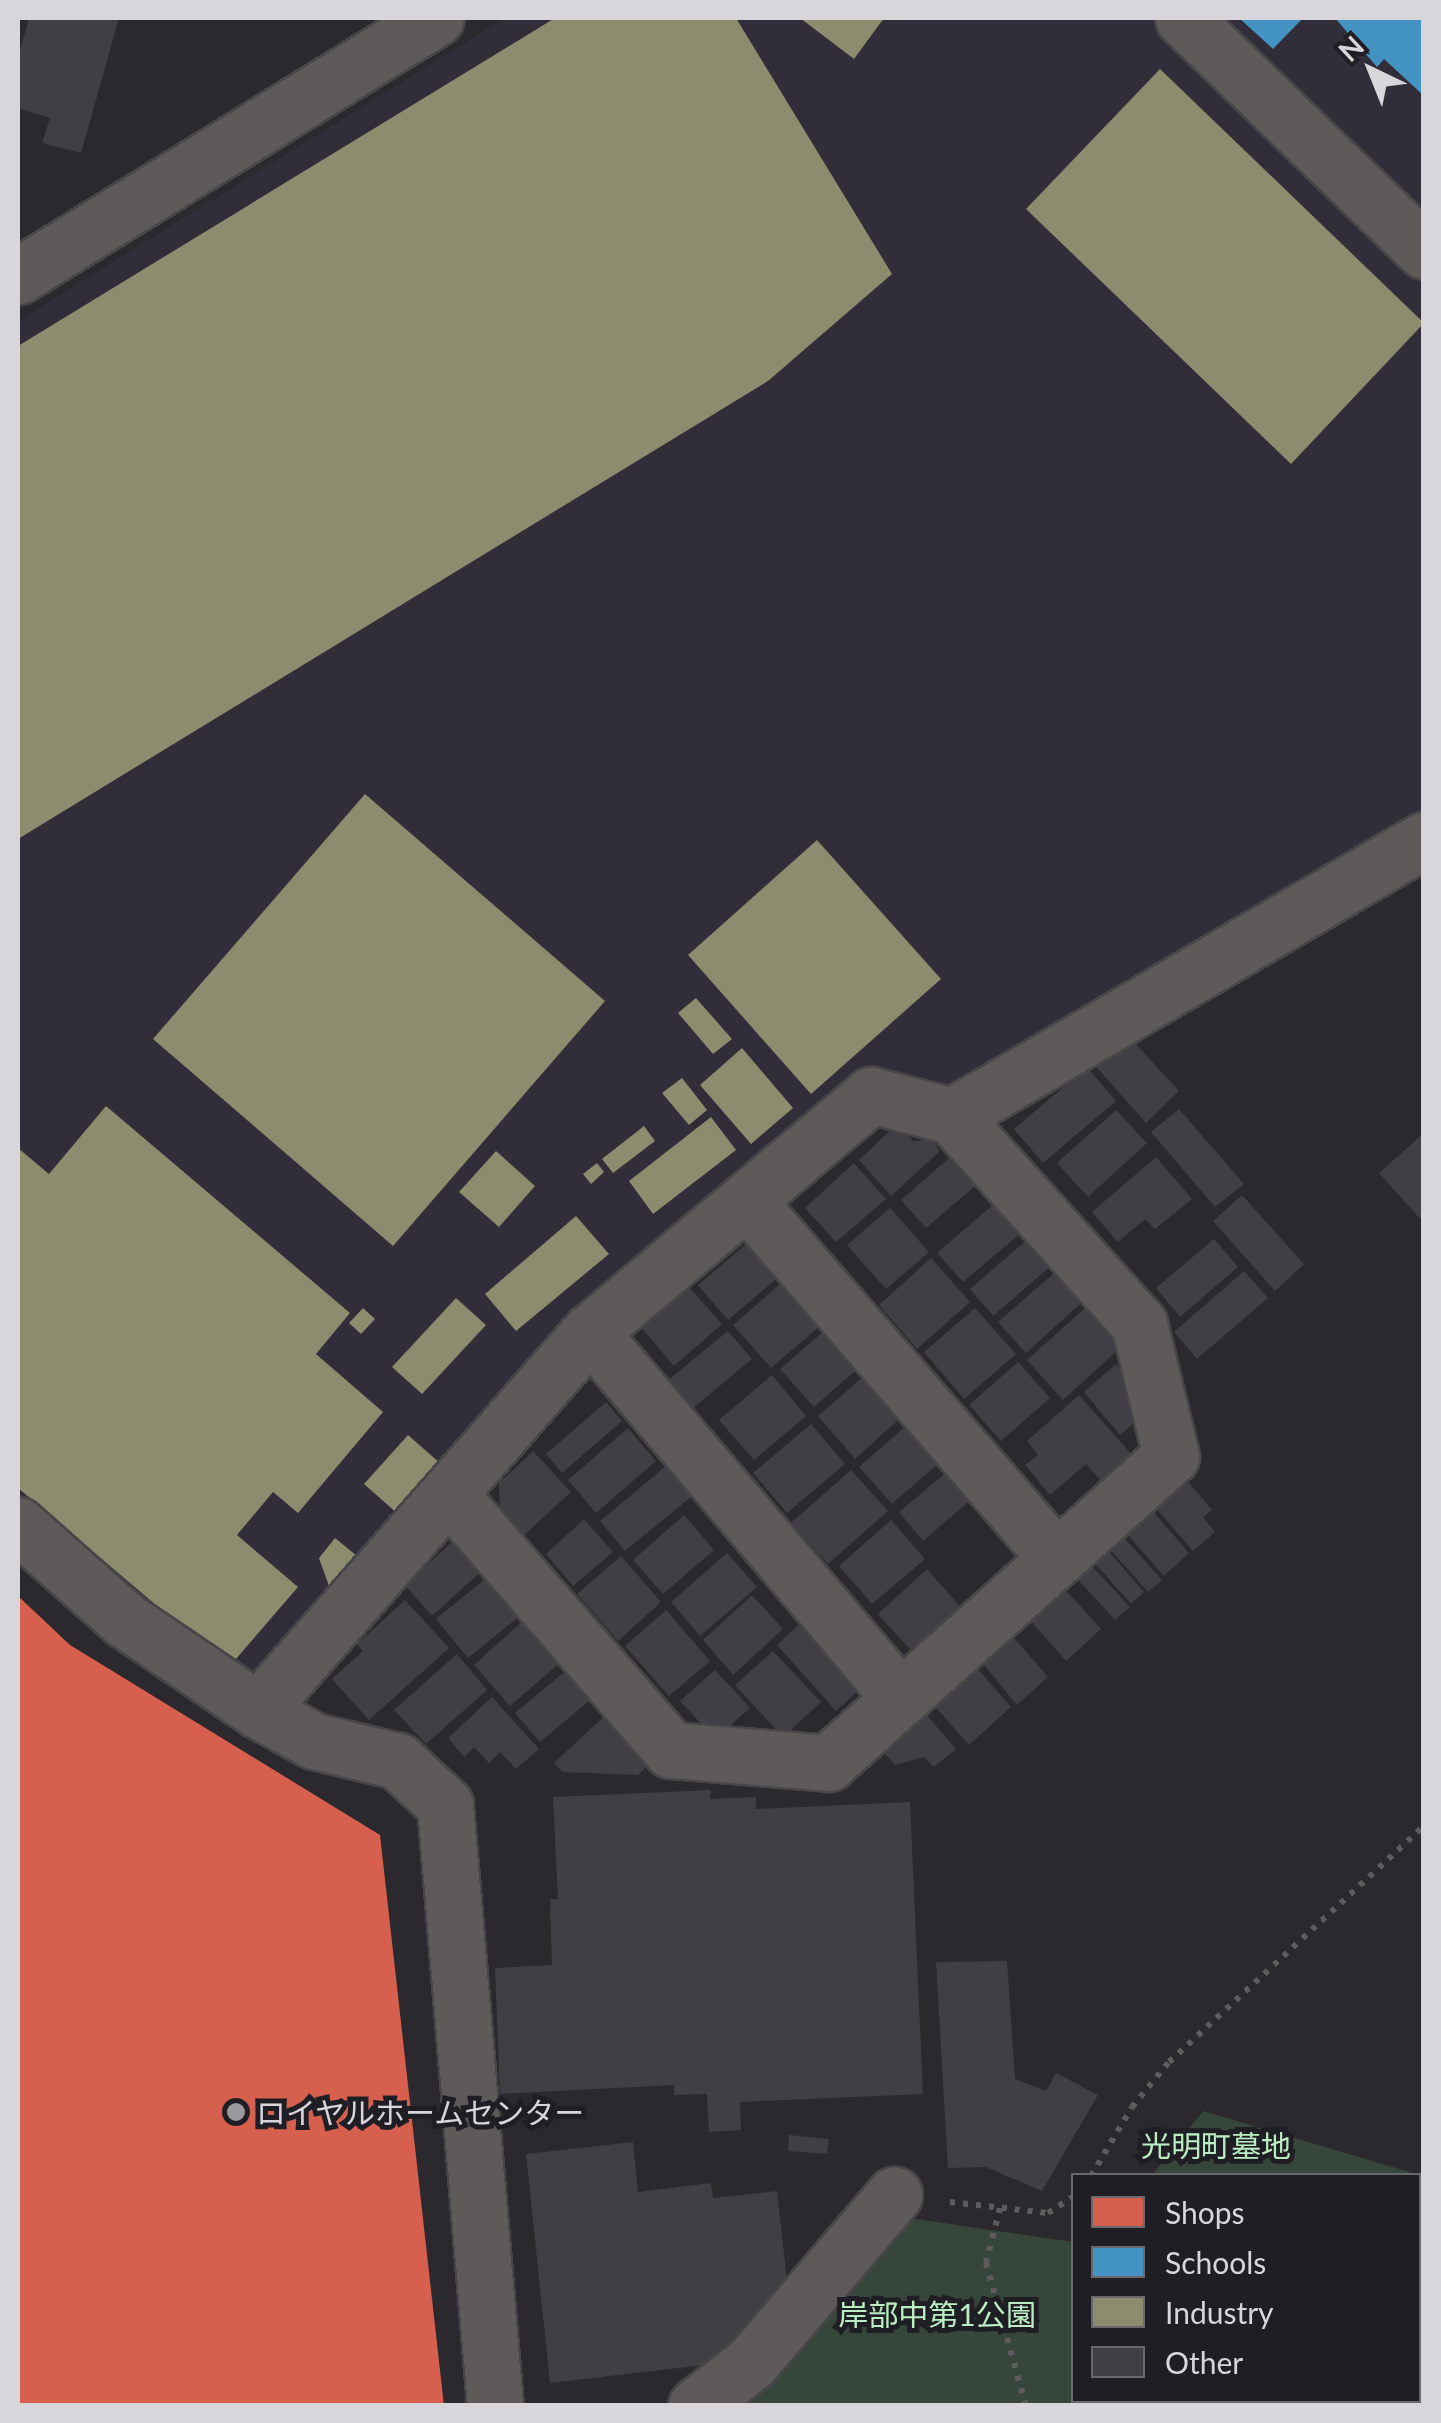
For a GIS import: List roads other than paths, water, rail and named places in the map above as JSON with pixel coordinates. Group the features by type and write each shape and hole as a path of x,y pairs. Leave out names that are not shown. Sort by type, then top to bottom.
{"street":[{"path":"18,276 436,18"},
{"path":"1183,18 1424,250"},
{"path":"952,1116 1424,840"},
{"path":"258,1710 590,1332 871,1095 952,1116 1139,1324 1170,1456 828,1763 671,1750 450,1495"},
{"path":"747,1200 1056,1558"},
{"path":"590,1332 900,1698"},
{"path":"18,1525 125,1620 258,1710 314,1741 398,1761 445,1805 495,2406"},
{"path":"696,2406 751,2363 894,2195"}],"place":[{"name":"ロイヤルホームセンター","path":"236,2112"}],"park label":[{"name":"光明町墓地","path":"1216,2145"},
{"name":"岸部中第1公園","path":"937,2314"}]}
